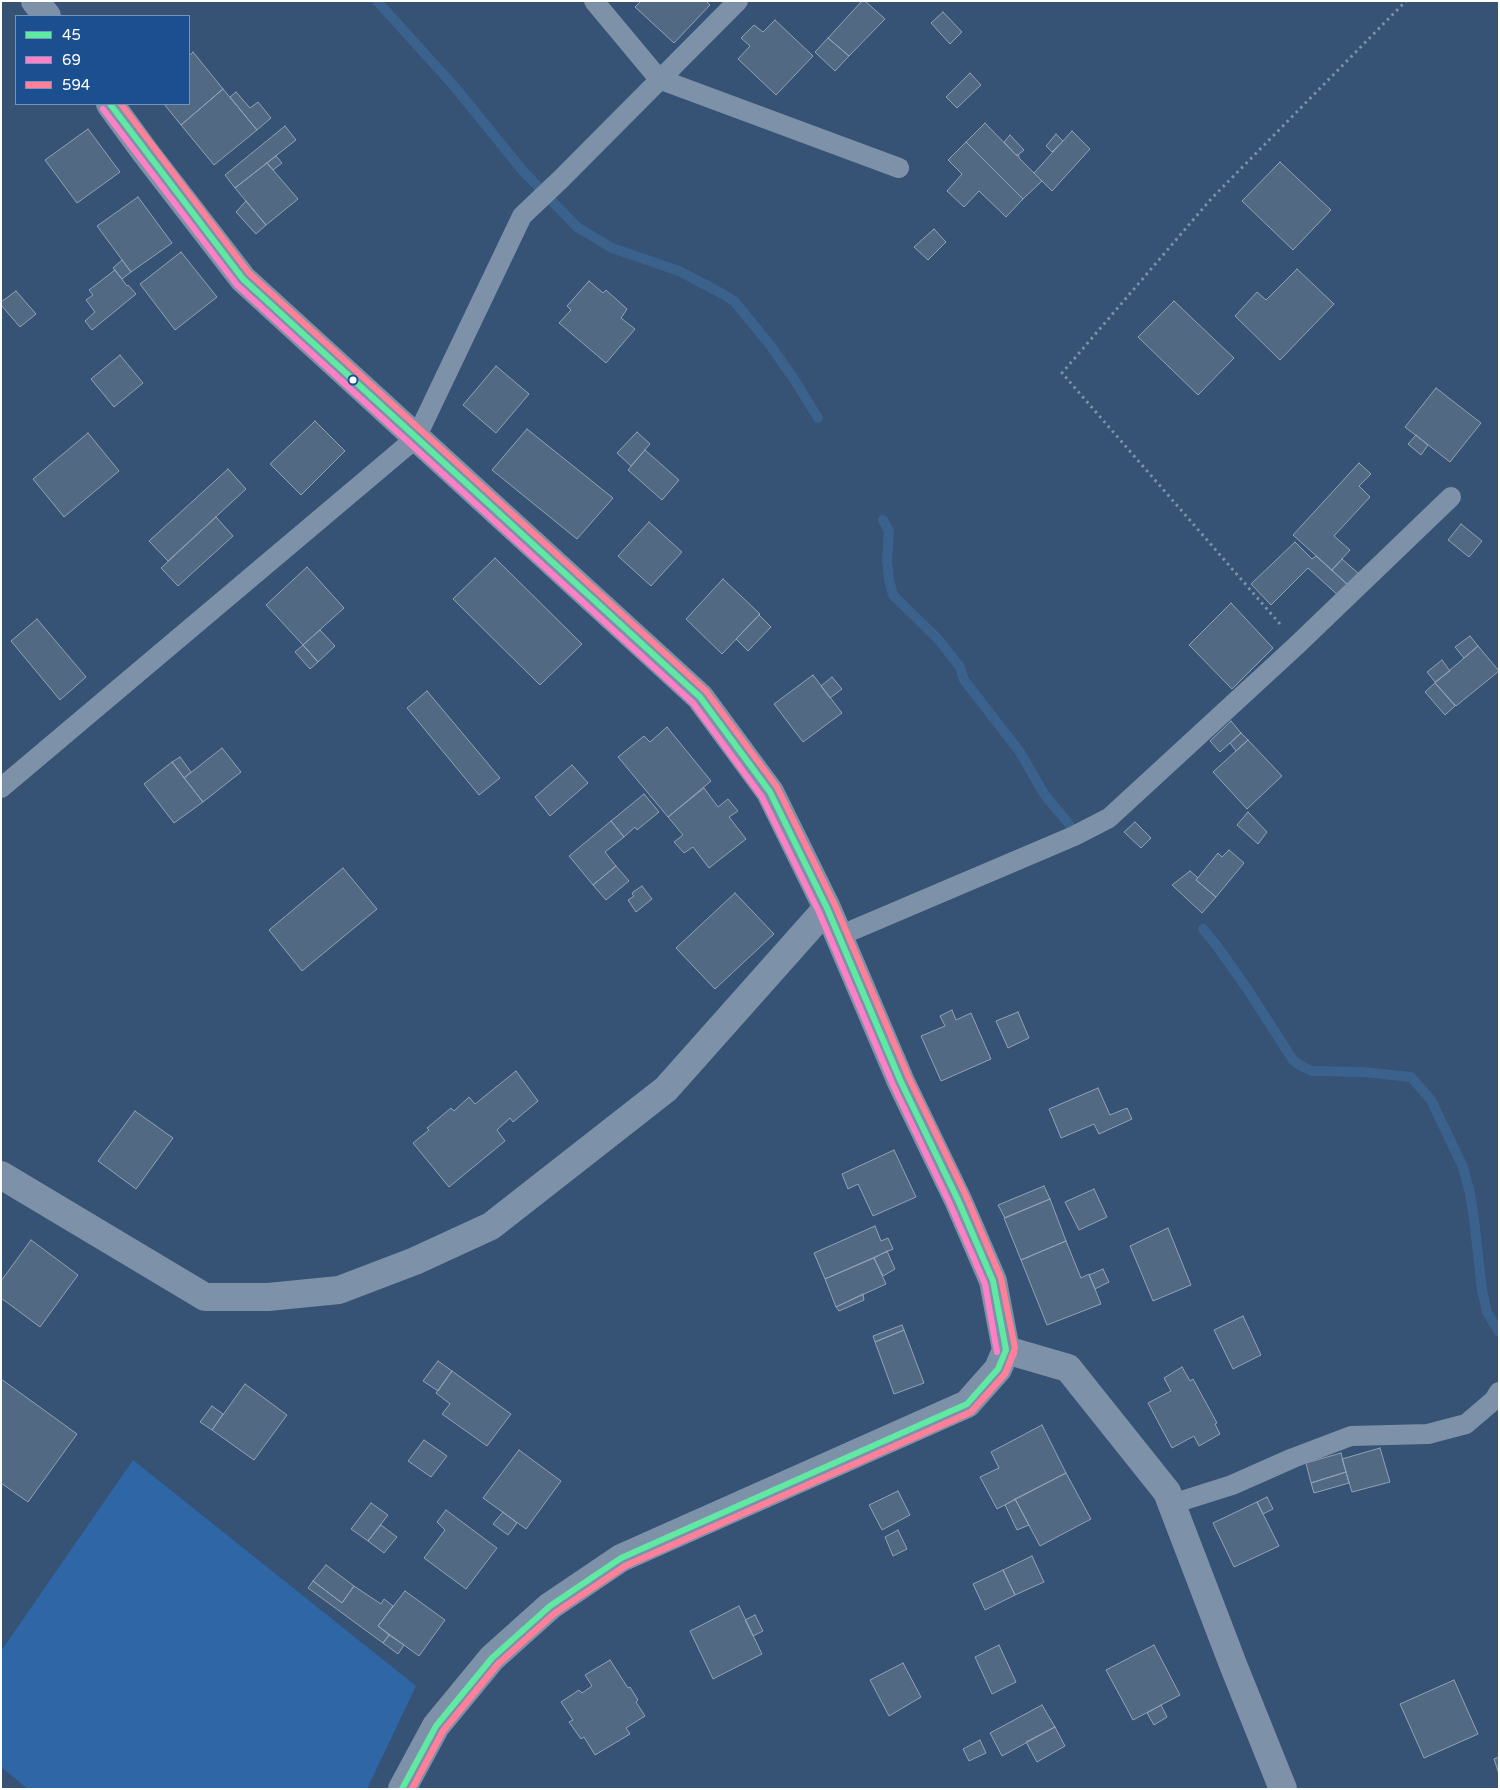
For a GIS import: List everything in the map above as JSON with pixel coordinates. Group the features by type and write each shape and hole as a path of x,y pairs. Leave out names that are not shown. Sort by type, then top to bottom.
{"street":[{"path":"36,1 45,15"},
{"path":"111,105 243,279 700,697 770,792 827,908 901,1082 958,1200 993,1280 1006,1350 998,1369 967,1404 621,1558 550,1606 492,1658 436,1726 402,1789"},
{"path":"1,1175 205,1297 268,1297 339,1290 415,1261 491,1226 666,1089 827,908"},
{"path":"1006,1350 1068,1368 1167,1492 1234,1668 1283,1789"}],"lane":[{"path":"594,1 659,79 900,168"},
{"path":"1,788 416,438 522,216 562,179 738,1"},
{"path":"839,936 1074,836 1109,818 1297,644 1451,497"},
{"path":"1172,1504 1232,1485 1293,1458 1352,1436 1428,1434 1466,1424 1494,1400 1499,1392"}],"path":[{"path":"1297,644 1062,373 1211,200 1406,1"}],"shaded area":[{"path":"133,1460 416,1686 367,1789 28,1789 1,1767 1,1651"}],"building":[{"path":"641,1 706,1 710,5 674,43 635,7"},
{"path":"862,1 865,1 885,19 849,56 828,38"},
{"path":"943,12 962,32 950,44 931,23"},
{"path":"775,20 813,56 776,95 738,59 750,46 741,38 754,25 763,32"},
{"path":"828,38 849,56 835,71 815,52"},
{"path":"193,52 223,89 181,125 165,105 190,105 190,55"},
{"path":"970,73 981,85 957,108 946,97"},
{"path":"223,89 257,130 214,165 181,125"},
{"path":"236,92 250,108 258,102 271,118 257,130 230,97"},
{"path":"985,123 1042,181 1023,199 966,142"},
{"path":"285,126 296,140 235,188 225,175"},
{"path":"88,129 120,172 77,203 45,160"},
{"path":"1072,131 1090,149 1052,191 1034,173"},
{"path":"1056,134 1063,141 1052,152 1046,146"},
{"path":"1010,135 1024,150 1018,155 1004,142"},
{"path":"966,142 1023,199 1006,217 979,191 964,207 947,191 962,174 948,160"},
{"path":"276,156 282,163 273,170 267,163"},
{"path":"1280,162 1331,210 1293,250 1242,201"},
{"path":"267,163 298,199 266,225 235,188"},
{"path":"138,197 172,243 131,272 97,226"},
{"path":"246,201 266,225 256,234 236,212"},
{"path":"934,229 946,242 928,260 914,247"},
{"path":"181,252 217,297 175,330 140,284"},
{"path":"122,260 131,272 122,279 113,268"},
{"path":"1297,269 1334,304 1280,360 1235,316 1257,292 1266,300"},
{"path":"115,270 127,286 136,294 92,330 85,321 95,312 86,300 93,295 89,290"},
{"path":"589,281 603,293 606,290 627,309 621,318 635,329 606,363 559,323 571,310 567,306"},
{"path":"16,291 36,314 20,327 1,305 1,302"},
{"path":"1174,301 1234,358 1198,395 1138,337"},
{"path":"120,355 143,383 114,407 91,379"},
{"path":"496,366 529,394 496,433 463,405"},
{"path":"1436,388 1481,423 1450,462 1405,427"},
{"path":"315,421 345,451 301,495 270,464"},
{"path":"527,429 613,498 577,539 492,470"},
{"path":"637,432 650,444 631,466 617,453"},
{"path":"88,433 119,471 64,517 33,479"},
{"path":"1416,435 1428,445 1421,455 1408,444"},
{"path":"645,450 679,480 662,500 628,470"},
{"path":"1359,463 1371,474 1359,486 1370,497 1334,536 1350,550 1332,570 1293,535"},
{"path":"228,469 246,489 168,561 149,541"},
{"path":"216,517 233,536 178,586 161,568"},
{"path":"649,522 682,552 651,586 618,556"},
{"path":"1461,524 1482,541 1469,557 1448,540"},
{"path":"1295,542 1312,559 1316,556 1349,586 1340,597 1308,568 1271,605 1251,584"},
{"path":"495,558 582,644 540,685 453,599"},
{"path":"1342,559 1359,574 1349,586 1332,570"},
{"path":"307,567 344,608 303,645 266,605"},
{"path":"723,579 760,614 722,654 686,619"},
{"path":"1231,603 1273,648 1232,689 1189,645"},
{"path":"759,615 771,627 748,651 736,639"},
{"path":"37,619 86,677 60,700 11,641"},
{"path":"320,630 335,646 318,662 303,645"},
{"path":"1470,636 1478,646 1464,658 1455,647"},
{"path":"303,645 318,662 310,669 295,652"},
{"path":"1478,646 1499,671 1456,706 1435,683"},
{"path":"1442,660 1450,671 1435,682 1427,672"},
{"path":"813,675 842,713 803,742 774,704"},
{"path":"832,677 842,689 830,698 821,686"},
{"path":"1435,683 1455,706 1445,715 1425,692"},
{"path":"427,691 500,778 479,795 407,708"},
{"path":"1231,721 1241,733 1220,752 1210,741"},
{"path":"667,727 711,781 668,817 618,757 644,736 650,742"},
{"path":"1241,733 1248,740 1236,751 1230,743"},
{"path":"1248,740 1282,776 1247,809 1213,772"},
{"path":"222,748 241,772 203,802 184,778"},
{"path":"180,757 191,772 184,778 172,762"},
{"path":"172,762 203,802 174,823 144,784"},
{"path":"572,765 588,783 550,816 535,797"},
{"path":"704,788 718,807 728,799 738,811 729,817 746,839 709,868 693,847 684,853 674,842 683,835 668,817"},
{"path":"644,794 659,812 637,830 635,827 624,837 611,821"},
{"path":"1248,812 1267,832 1258,844 1237,825"},
{"path":"611,821 624,837 605,852 616,866 593,885 569,856"},
{"path":"1135,822 1151,838 1141,848 1124,832"},
{"path":"1229,850 1244,863 1216,897 1196,880 1218,853 1222,857"},
{"path":"616,866 629,881 606,900 593,885"},
{"path":"343,868 377,909 302,971 269,930"},
{"path":"1190,871 1198,878 1196,880 1216,897 1202,913 1172,885"},
{"path":"642,886 652,899 636,912 628,900 634,896 633,892"},
{"path":"735,893 774,934 715,989 676,948"},
{"path":"952,1010 956,1020 971,1013 991,1059 941,1081 921,1036 945,1026 940,1016"},
{"path":"1018,1012 1029,1038 1008,1048 996,1021"},
{"path":"516,1071 538,1101 513,1122 510,1118 497,1130 505,1141 449,1187 413,1143 429,1130 427,1128 451,1108 454,1111 469,1097 475,1104"},
{"path":"1098,1088 1110,1115 1127,1108 1132,1119 1099,1134 1094,1124 1061,1138 1049,1109"},
{"path":"135,1111 173,1138 136,1189 98,1161"},
{"path":"894,1150 916,1197 873,1216 858,1184 848,1189 842,1174"},
{"path":"1044,1186 1050,1199 1005,1218 998,1205"},
{"path":"1094,1189 1107,1217 1079,1230 1065,1202"},
{"path":"1050,1199 1066,1241 1021,1260 1004,1218"},
{"path":"875,1226 881,1241 888,1238 893,1249 825,1279 814,1253"},
{"path":"1168,1228 1191,1285 1153,1301 1130,1246"},
{"path":"31,1240 78,1275 40,1327 1,1298 1,1281"},
{"path":"1066,1241 1081,1278 1089,1274 1101,1304 1047,1325 1021,1260"},
{"path":"887,1251 895,1269 883,1276 874,1258"},
{"path":"874,1258 886,1284 836,1307 825,1279"},
{"path":"1103,1269 1109,1282 1095,1289 1089,1275"},
{"path":"863,1294 864,1300 839,1311 836,1307"},
{"path":"1243,1316 1261,1355 1233,1369 1214,1330"},
{"path":"902,1325 904,1330 875,1342 873,1336"},
{"path":"904,1330 924,1383 894,1394 875,1342"},
{"path":"438,1361 452,1371 438,1391 423,1381"},
{"path":"1182,1367 1190,1381 1193,1379 1217,1423 1215,1424 1220,1434 1199,1446 1194,1436 1172,1448 1148,1403 1171,1391 1164,1378"},
{"path":"452,1371 511,1414 487,1446 442,1414 450,1404 436,1393"},
{"path":"1,1379 77,1434 28,1502 1,1483"},
{"path":"245,1384 287,1415 254,1460 212,1430"},
{"path":"212,1406 223,1414 212,1430 200,1422"},
{"path":"1042,1425 1066,1473 997,1509 980,1477 999,1468 991,1452"},
{"path":"424,1440 447,1456 431,1477 408,1461"},
{"path":"1380,1448 1390,1482 1352,1492 1342,1459"},
{"path":"519,1450 561,1481 526,1529 483,1498"},
{"path":"1341,1453 1346,1472 1311,1483 1306,1463"},
{"path":"1346,1472 1349,1483 1314,1493 1311,1483"},
{"path":"1066,1473 1091,1519 1040,1546 1015,1499"},
{"path":"898,1491 910,1515 882,1530 869,1505"},
{"path":"1267,1497 1273,1509 1263,1514 1257,1502"},
{"path":"1015,1499 1029,1525 1017,1530 1005,1505"},
{"path":"1257,1502 1279,1546 1234,1567 1213,1523"},
{"path":"371,1503 388,1515 368,1541 351,1529"},
{"path":"446,1510 497,1548 466,1589 424,1558 445,1530 437,1522"},
{"path":"503,1512 517,1523 508,1535 493,1524"},
{"path":"381,1525 397,1537 384,1553 368,1541"},
{"path":"898,1530 907,1549 893,1556 885,1537"},
{"path":"1032,1556 1044,1582 1015,1595 1003,1570"},
{"path":"326,1565 354,1586 342,1603 313,1581"},
{"path":"1003,1570 1015,1595 985,1610 973,1584"},
{"path":"313,1581 342,1603 354,1586 381,1604 384,1599 393,1606 378,1626 389,1635 383,1643 308,1588"},
{"path":"405,1591 445,1620 419,1656 378,1626"},
{"path":"739,1606 762,1654 713,1679 690,1631"},
{"path":"755,1615 763,1631 753,1636 745,1620"},
{"path":"389,1635 404,1645 398,1654 383,1643"},
{"path":"999,1645 1016,1682 992,1694 975,1657"},
{"path":"1154,1645 1180,1695 1133,1720 1106,1670"},
{"path":"610,1660 628,1688 630,1687 638,1700 636,1702 645,1716 626,1728 630,1734 595,1755 584,1737 581,1739 569,1722 573,1720 561,1702 579,1690 582,1693 592,1686 585,1675"},
{"path":"903,1663 921,1697 889,1716 870,1680"},
{"path":"1454,1680 1478,1734 1424,1758 1400,1704"},
{"path":"1042,1705 1055,1727 1002,1756 990,1733"},
{"path":"1161,1705 1167,1717 1154,1725 1147,1713"},
{"path":"1055,1727 1065,1746 1037,1762 1026,1742"},
{"path":"980,1740 986,1753 969,1761 963,1749"},
{"path":"1499,1757 1499,1774 1494,1759"}],"waterway":[{"path":"377,1 454,86 523,171 577,227 612,248 679,271 734,301 770,345 818,418"},
{"path":"883,520 889,531 887,560 893,595 938,639 960,667 964,680 1020,752 1044,794 1069,824"},
{"path":"1203,929 1248,990 1293,1060 1312,1071 1363,1072 1411,1077 1431,1100 1463,1167 1470,1193 1482,1290 1487,1312 1499,1332"}],"transit line":[{"name":"45","path":"111,105 243,279 700,697 770,792 827,908 901,1082 958,1200 993,1281 1006,1350"},
{"name":"594","path":"122,105 249,273 706,691 777,787 835,905 909,1078 966,1196 1001,1278 1015,1348 1005,1374 971,1412 625,1566 555,1613 498,1664 443,1731 412,1789"},
{"name":"69","path":"103,109 237,285 693,703 762,797 819,912 893,1085 950,1204 985,1284 997,1352"},
{"name":"45","path":"402,1789 436,1726 492,1658 550,1606 621,1558 967,1404 998,1369 1006,1350"},
{"name":"69","path":"412,1789 443,1731 498,1664 555,1613 625,1566 971,1412 1005,1374 1014,1353"}]}
